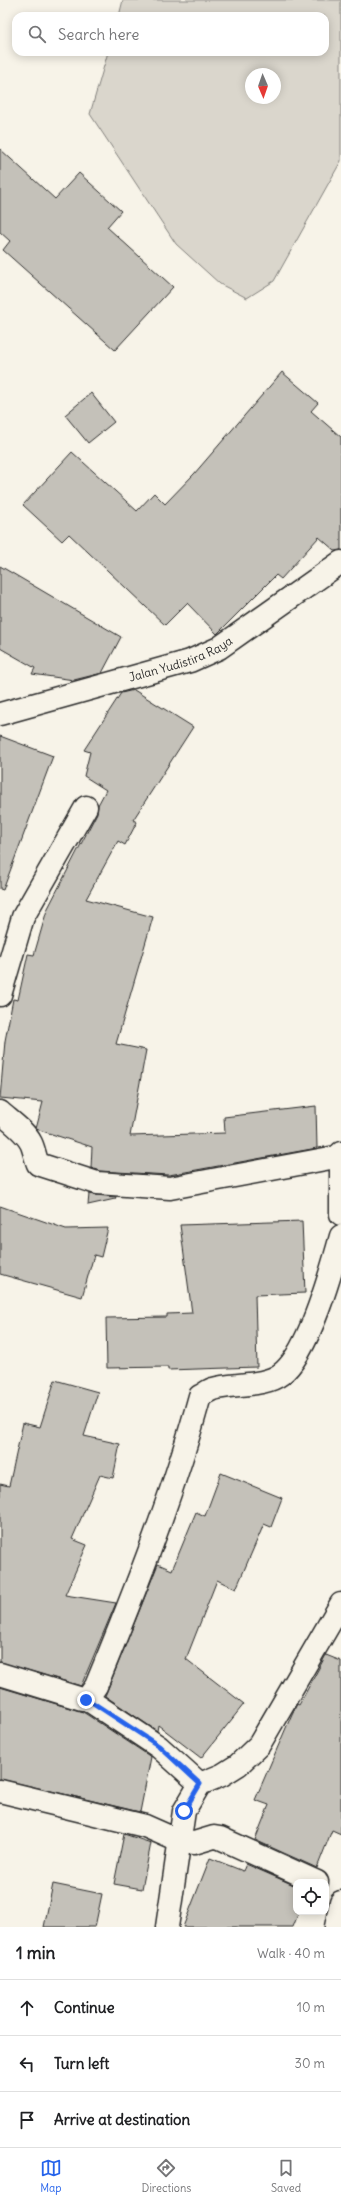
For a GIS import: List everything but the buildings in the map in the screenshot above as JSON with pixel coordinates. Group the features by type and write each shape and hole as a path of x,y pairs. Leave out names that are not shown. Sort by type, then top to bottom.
{"street":[{"name":"Jalan Yudistira Raya","path":"0,714 190,661 205,655 219,648 341,562"},
{"path":"0,996 23,917 86,807"},
{"path":"0,1112 26,1136 32,1144 33,1154 38,1164 97,1183 170,1188 341,1156"},
{"path":"341,1153 341,1214"},
{"path":"87,1699 96,1686 143,1571 188,1439 200,1396 213,1389 257,1383 281,1374 296,1354 312,1324 330,1277 341,1236"},
{"path":"167,1927 184,1811 200,1784 222,1775 238,1765 259,1745 341,1604"},
{"path":"0,1674 82,1699 87,1699 159,1746 200,1784"},
{"path":"0,1790 145,1826 180,1841 194,1843 214,1837 220,1838 309,1879"},
{"path":"329,1888 334,1890 341,1899"},
{"path":"336,1927 341,1902"}],"shaded area":[{"path":"123,0 341,0 341,161 274,281 247,298 220,284 176,244 90,114 107,56 329,56 329,12 120,12"}],"route":[{"path":"86,1700 87,1699 159,1746 200,1784 184,1811"}]}
